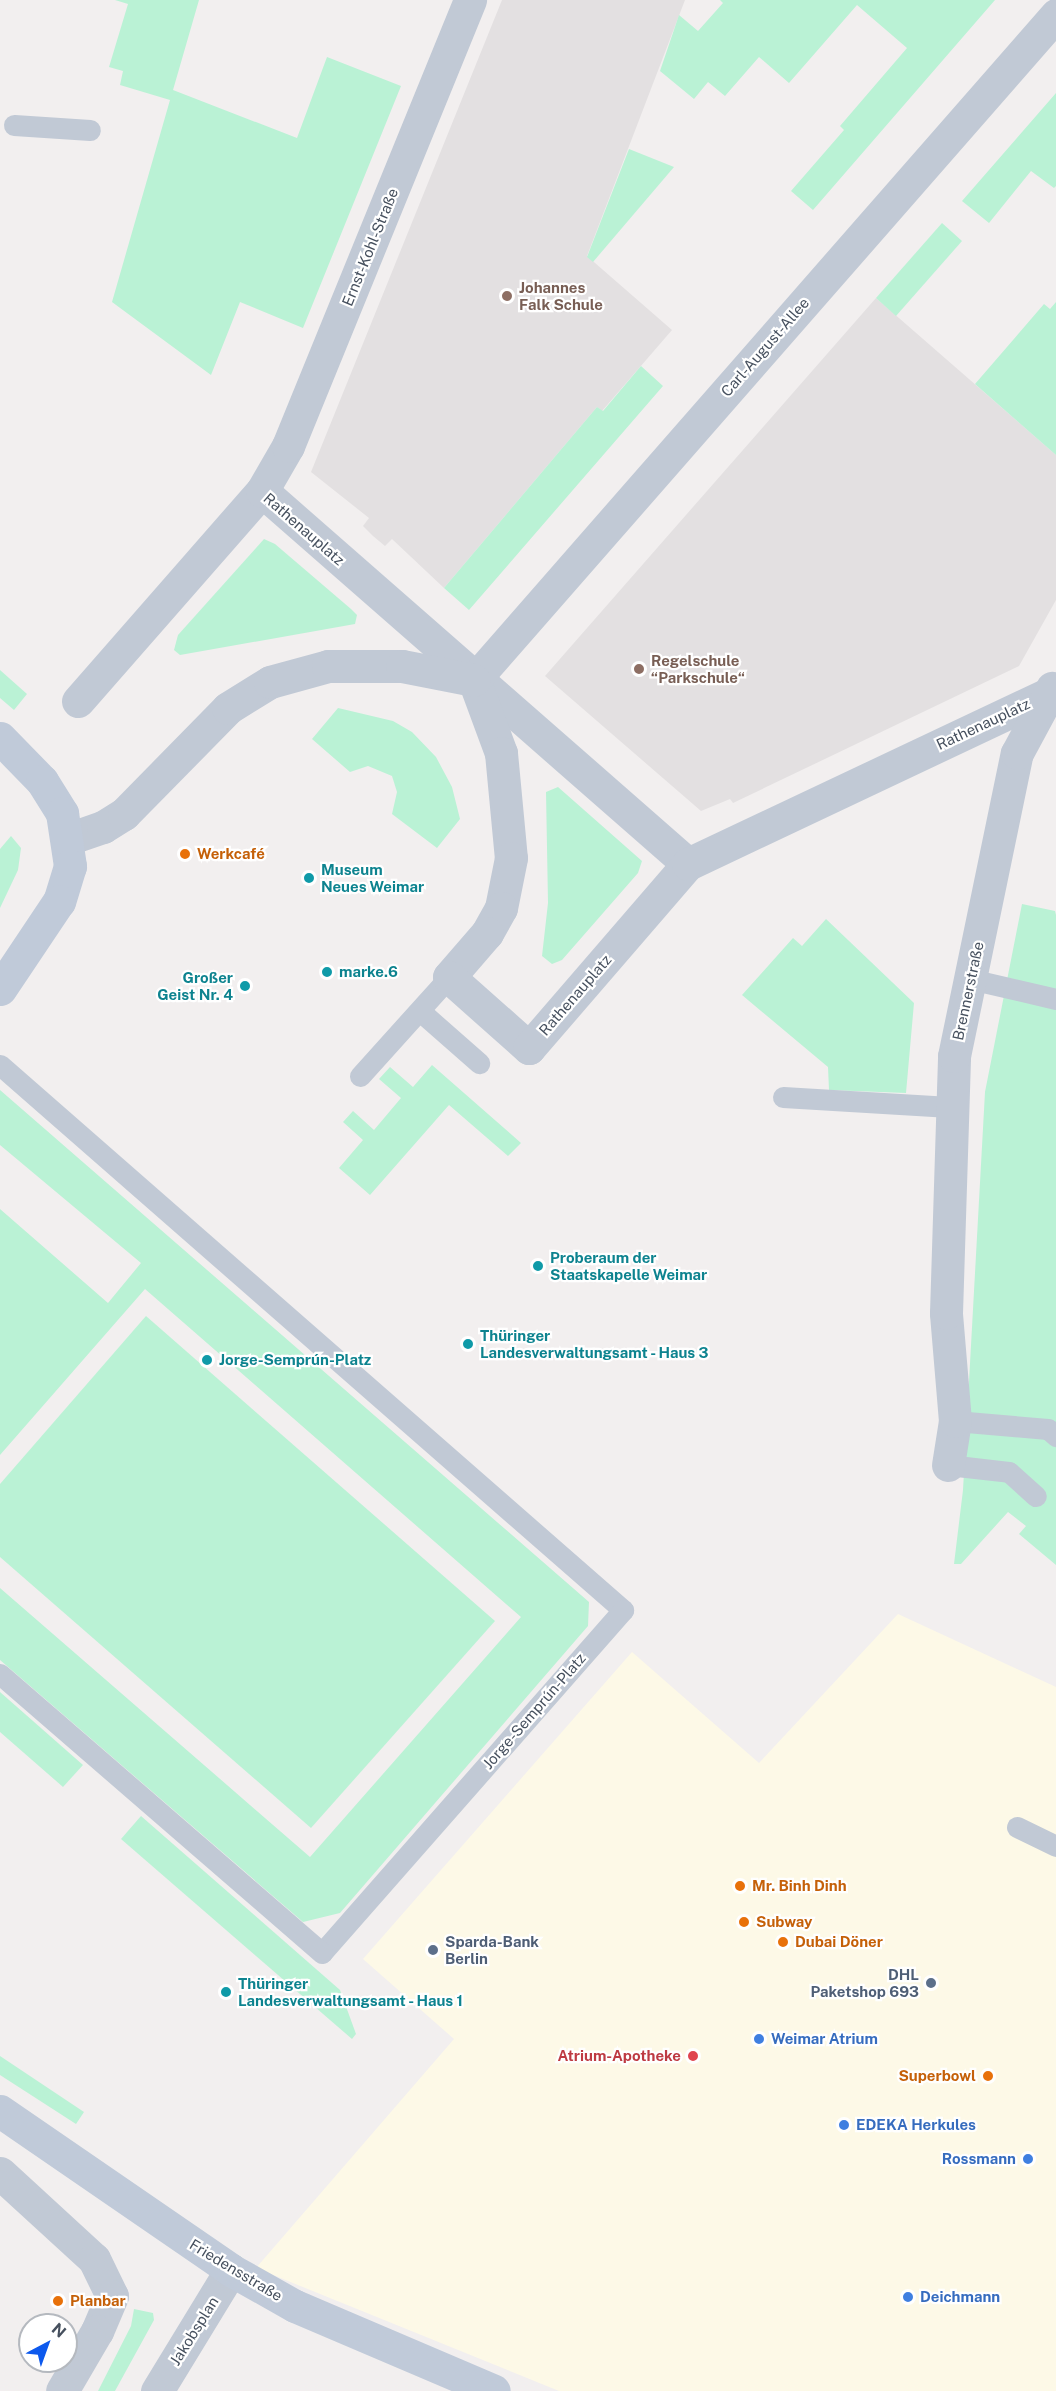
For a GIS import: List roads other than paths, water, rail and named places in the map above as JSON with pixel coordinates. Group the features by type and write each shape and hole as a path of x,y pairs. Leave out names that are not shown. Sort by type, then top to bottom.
{"street":[{"name":"Ernst-Kohl-Straße","path":"262,490 288,446 470,0"},
{"name":"Carl-August-Allee","path":"474,680 1056,15"},
{"name":"Rathenauplatz","path":"78,701 262,490 474,680 688,864"},
{"name":"Rathenauplatz","path":"68,839 104,827 124,814 228,708 270,682 328,666 402,666 474,680"},
{"name":"Rathenauplatz","path":"474,680 501,753 511,858 501,908 487,933 449,977 529,1048 688,864 1054,690"},
{"name":"Brennerstraße","path":"948,1465 955,1421 933,1315 954,1056 1017,753 1054,690"},
{"path":"0,738 42,781 62,813 68,839 70,866 59,901 0,989"},
{"name":"Friedensstraße","path":"0,2111 231,2270 295,2306 494,2391"},
{"path":"0,2173 94,2259 112,2296 62,2391"},
{"name":"Jakobsplan","path":"157,2391 231,2270"}],"lane":[{"path":"14,125 90,130"},
{"path":"360,1076 449,977"},
{"path":"970,979 1056,999"},
{"path":"420,1011 479,1063"},
{"name":"Jorge-Semprún-Platz","path":"0,1065 623,1610 322,1953 0,1674"},
{"path":"783,1097 950,1107"},
{"path":"955,1421 1048,1428 1056,1436"},
{"path":"948,1465 1009,1472 1036,1496"},
{"path":"1017,1827 1056,1846"}],"place":[{"name":"Johannes Falk Schule","path":"507,296"},
{"name":"Regelschule “Parkschule“","path":"639,669"},
{"name":"Werkcafé","path":"185,854"},
{"name":"Museum Neues Weimar","path":"309,878"},
{"name":"marke.6","path":"327,972"},
{"name":"Großer Geist Nr. 4","path":"245,986"},
{"name":"Proberaum der Staatskapelle Weimar","path":"538,1266"},
{"name":"Thüringer Landesverwaltungsamt - Haus 3","path":"468,1344"},
{"name":"Jorge-Semprún-Platz","path":"207,1360"},
{"name":"Mr. Binh Dinh","path":"740,1886"},
{"name":"Subway","path":"744,1922"},
{"name":"Dubai Döner","path":"783,1942"},
{"name":"Sparda-Bank Berlin","path":"433,1950"},
{"name":"DHL Paketshop 693","path":"931,1983"},
{"name":"Thüringer Landesverwaltungsamt - Haus 1","path":"226,1992"},
{"name":"Weimar Atrium","path":"759,2039"},
{"name":"Atrium-Apotheke","path":"693,2056"},
{"name":"Superbowl","path":"988,2076"},
{"name":"EDEKA Herkules","path":"844,2125"},
{"name":"Rossmann","path":"1028,2159"},
{"name":"Deichmann","path":"908,2297"},
{"name":"Planbar","path":"58,2301"}]}
